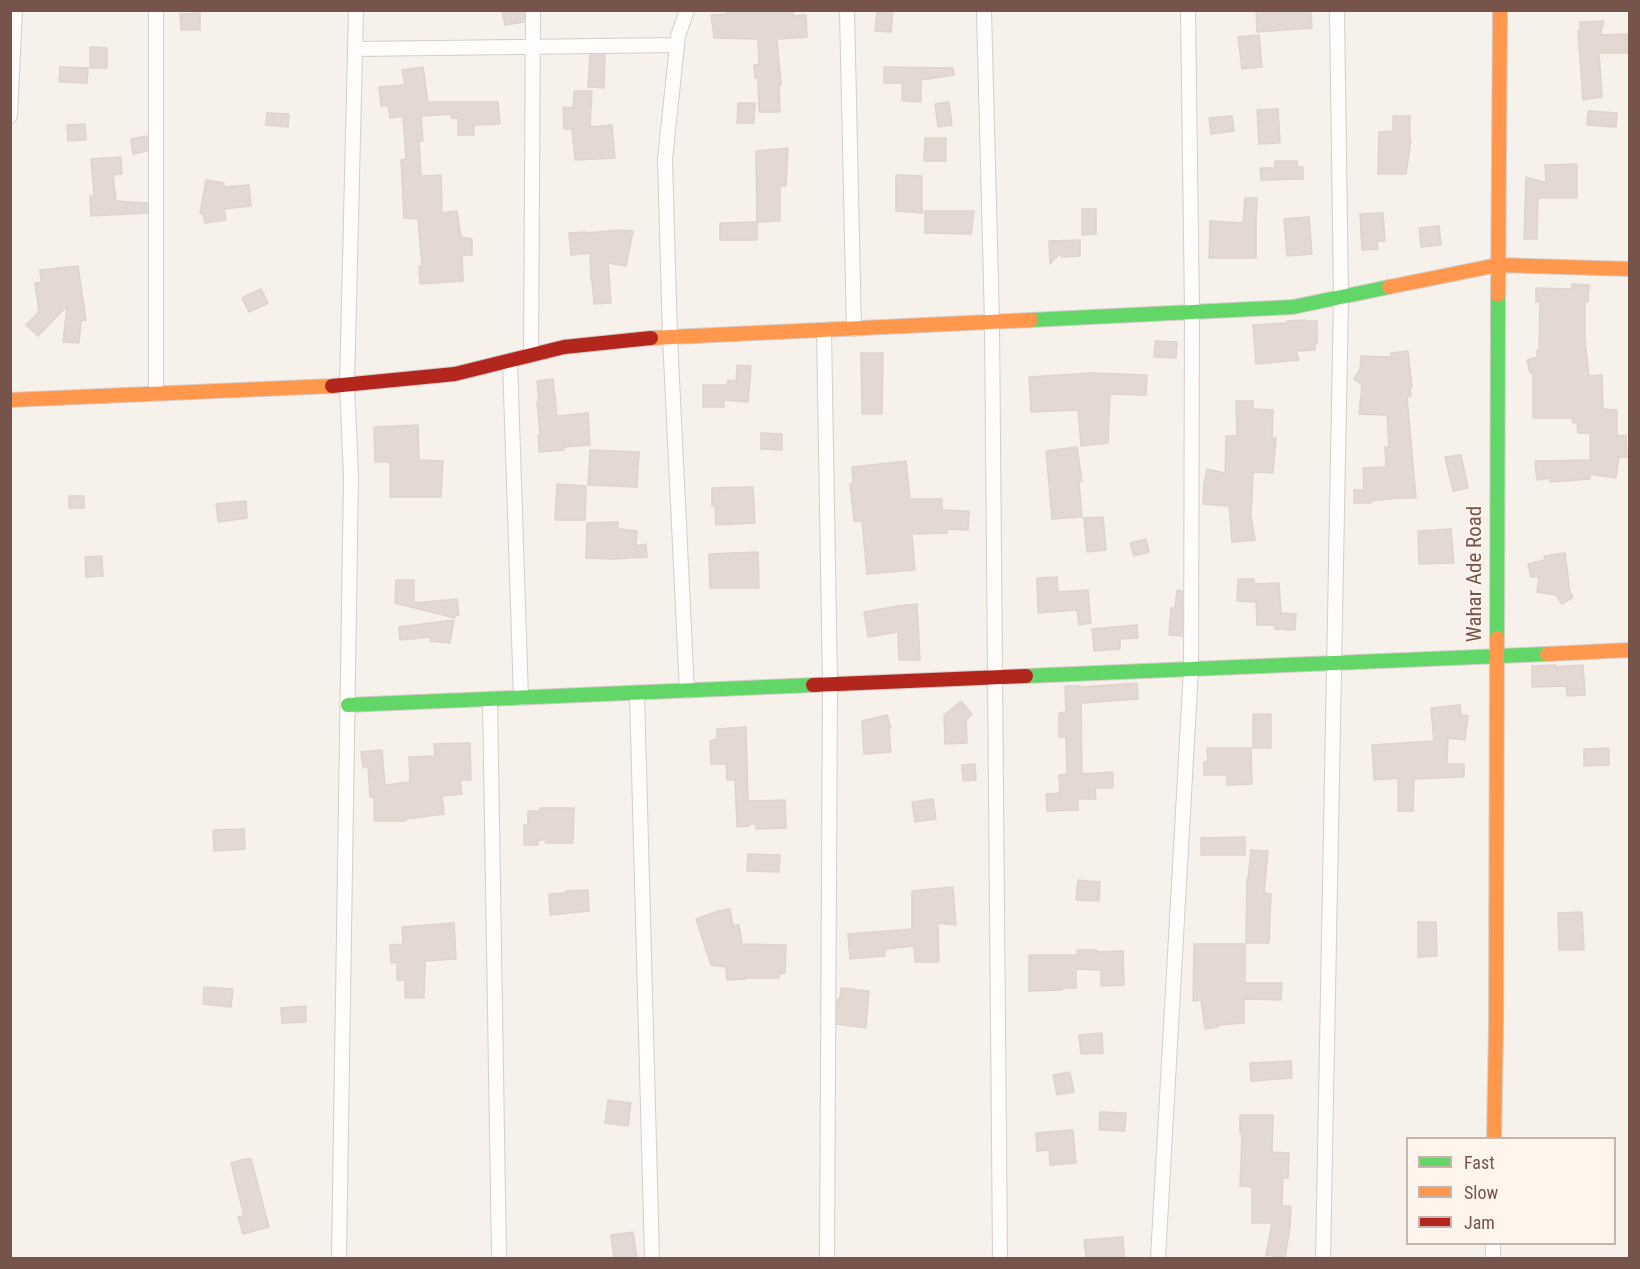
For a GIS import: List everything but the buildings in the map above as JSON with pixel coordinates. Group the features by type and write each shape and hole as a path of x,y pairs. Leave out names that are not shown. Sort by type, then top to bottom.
{"street":[{"path":"10,116 15,10"},
{"path":"156,10 156,394"},
{"path":"339,1258 351,476 347,386 356,10"},
{"path":"531,355 533,10"},
{"path":"687,10 678,36 665,159 670,338 687,690"},
{"path":"847,10 854,329"},
{"path":"984,10 992,322 1000,1258"},
{"path":"1158,1258 1191,669 1192,312 1188,10"},
{"path":"1323,1258 1341,297 1337,10"},
{"name":"Wahar Ade Road","path":"1494,1137 1500,10"},
{"path":"355,49 677,45"},
{"path":"10,400 347,386 455,374 564,347 670,338 1293,307 1498,265 1629,269"},
{"path":"824,330 830,684 827,1258"},
{"path":"510,360 520,698"},
{"path":"348,705 1629,650"},
{"path":"637,693 651,1258"},
{"path":"490,699 499,1258"}],"traffic: fast":[{"path":"1031,320 1293,307 1389,287"},
{"path":"1497,638 1498,295"},
{"path":"1026,676 1547,654"},
{"path":"348,705 813,685"}],"traffic: slow":[{"path":"1498,295 1500,10"},
{"path":"1389,287 1498,265 1630,269"},
{"path":"651,338 1031,320"},
{"path":"10,400 332,386"},
{"path":"1494,1137 1497,638"},
{"path":"1547,654 1630,650"}],"traffic: jam":[{"path":"332,386 455,374 564,347 651,338"},
{"path":"813,685 1026,676"}]}
